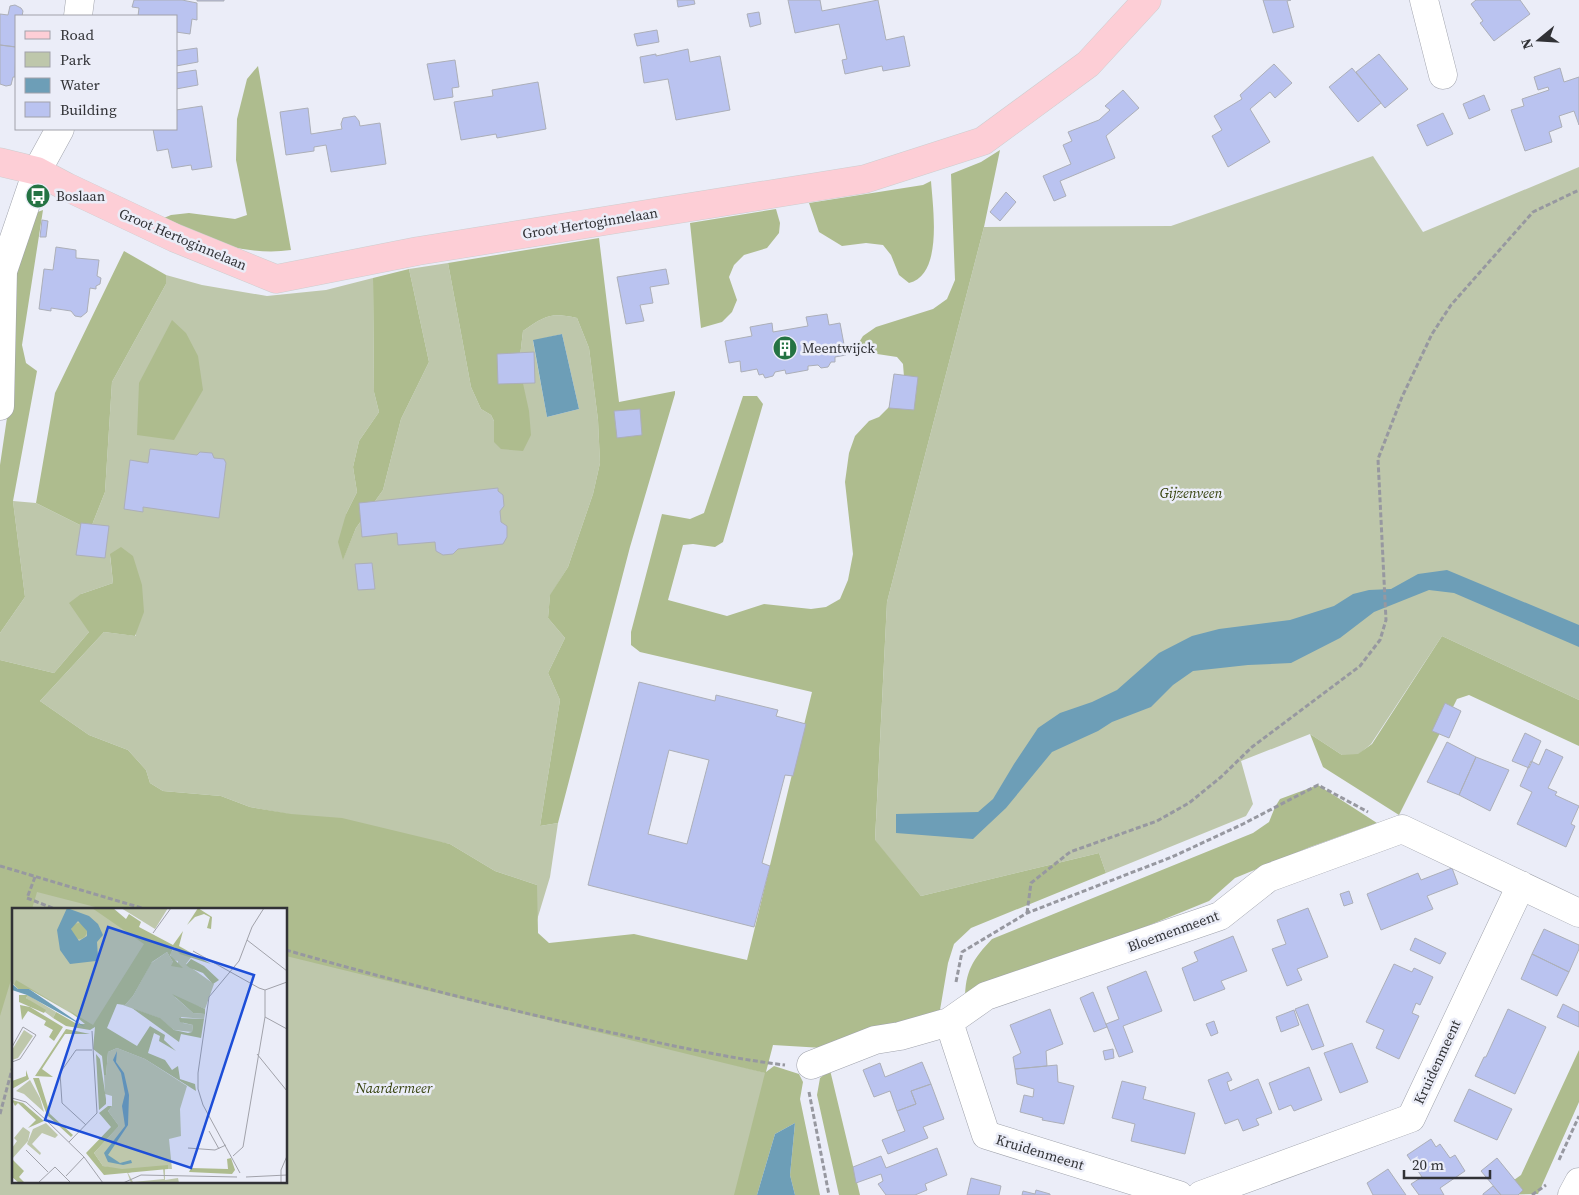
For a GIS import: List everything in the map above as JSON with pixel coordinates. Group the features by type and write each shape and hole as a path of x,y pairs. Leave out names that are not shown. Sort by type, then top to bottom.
{"main road":[{"name":"Groot Hertoginnelaan","path":"0,162 37,171 175,238 276,279 418,251 856,181 874,176 983,141 1088,64 1147,0"}],"street":[{"path":"78,15 80,0"},
{"path":"1424,0 1442,75"},
{"path":"0,406 3,271 37,171 59,130"},
{"path":"1402,829 1579,913"},
{"name":"Bloemenmeent","path":"811,1065 875,1040 900,1036 949,1022 986,996 1220,916 1268,878 1402,829"},
{"name":"Kruidenmeent","path":"1201,1195 1411,1118 1521,885"},
{"name":"Kruidenmeent","path":"949,1022 986,1136 1179,1195"},
{"path":"1560,1189 1579,1182"}],"path":[{"path":"1027,913 1031,883 1070,852 1158,821 1189,803 1221,777 1252,747 1360,666 1380,640 1386,620 1378,459 1402,397 1432,334 1451,305 1533,212 1579,190"},
{"path":"949,1022 962,952 1027,913 1172,857 1243,824 1318,785 1402,829"},
{"path":"0,866 141,908"},
{"path":"35,877 26,898 52,908"},
{"path":"288,951 555,1020 717,1055 796,1066 811,1065 809,1091 829,1195"},
{"path":"0,1114 12,1069"},
{"path":"1556,1166 1579,1116"},
{"path":"1543,1195 1560,1189"}],"green space":[{"path":"258,66 291,250 256,251 238,248 203,240 152,223 171,215 189,213 235,219 247,215 236,160 237,119 247,79"},
{"path":"1000,150 984,227 887,602 875,840 921,896 1099,853 1106,873 971,928 954,944 948,963 940,1010 823,1048 773,1045 766,1072 774,1066 799,1074 803,1082 800,1099 820,1195 795,1195 790,1175 795,1123 775,1134 757,1195 734,1195 765,1073 288,956 288,908 99,908 37,892 32,908 12,908 12,977 0,1016 0,660 54,673 89,632 69,603 81,594 113,583 110,554 121,547 133,556 142,585 144,612 135,636 104,632 40,701 89,735 128,750 146,770 150,783 163,791 221,796 250,807 291,814 342,818 450,844 495,871 537,885 538,933 549,943 634,934 747,960 812,692 640,652 631,645 631,632 662,514 690,519 704,513 743,396 757,396 763,404 723,542 715,547 693,544 683,545 668,600 727,616 764,604 811,609 826,607 840,599 848,580 853,554 845,482 849,453 855,436 869,421 879,417 889,407 904,377 903,364 897,357 864,352 858,344 863,336 876,327 933,309 947,299 955,280 951,174 981,162"},
{"name":"Gijzenveen","path":"1373,156 1423,232 1579,167 1579,700 1442,636 1371,744 1358,755 1342,755 1310,734 1241,761 1253,804 1246,816 1106,873 1099,853 921,896 875,841 887,602 984,227 1171,226"},
{"path":"931,181 934,240 931,255 927,268 920,277 909,283 899,275 891,255 883,245 866,243 842,246 819,232 809,203 923,185"},
{"path":"776,209 780,223 779,233 767,248 744,255 734,265 729,277 737,300 732,312 722,322 701,328 690,223"},
{"path":"43,210 22,345 26,363 37,371 13,501 25,597 0,633 0,465 13,377 15,277 27,216"},
{"path":"599,238 619,402 675,391 675,394 630,547 558,823 540,826 560,700 548,673 565,638 548,618 550,595 568,567 593,494 600,463 598,420 589,348 577,318 560,315 548,317 523,331 519,365 529,411 531,435 523,451 501,449 494,442 494,421 491,415 481,409 471,387 448,263"},
{"path":"124,251 166,275 166,284 112,382 105,492 90,530 36,503 55,393"},
{"path":"448,263 471,387 481,409 491,415 494,421 494,442 519,365 523,331 548,317 560,315 577,318 589,348 598,420 600,463 593,494 568,567 550,596 548,618 565,638 548,673 560,700 540,826 558,823 550,877 537,920 537,885 495,871 450,844 250,807 221,796 163,791 150,783 146,770 128,750 89,735 40,701 104,632 136,636 110,555 113,583 81,594 89,632 54,673 0,660 0,633 25,597 13,501 36,503 90,530 105,492 112,382 166,284 166,275 202,285 267,296 326,290 373,278 374,392 379,412 359,441 353,467 357,492 346,514 343,559 356,528 383,490 401,419 429,362 409,269","holes":["562,334 579,409 547,417 533,341"]},
{"path":"409,269 429,362 401,419 383,490 356,528 343,560 338,542 346,514 357,492 353,467 359,441 379,412 374,392 373,278"},
{"path":"172,320 186,333 198,356 203,390 174,440 137,435 139,383"},
{"path":"1442,636 1579,700 1579,746 1469,695 1457,699 1399,815 1323,767 1310,734 1342,755 1358,754 1372,744"},
{"path":"1318,785 1377,823 1310,847 1235,878 1209,901 965,1000 965,990 971,966 992,939 1253,833 1269,822 1280,799"},
{"name":"Naardermeer","path":"0,874 130,908 12,908 12,1182 288,1182 288,949 766,1073 753,1195 0,1195"},
{"path":"1579,1050 1579,1102 1538,1194 1493,1195 1521,1175"},
{"path":"830,1070 860,1195 839,1195 817,1095 820,1078"}],"water":[{"path":"562,334 579,409 547,417 533,340"},
{"path":"1447,570 1579,625 1579,647 1454,593 1429,590 1374,612 1340,638 1291,663 1248,665 1193,671 1173,685 1151,707 1112,722 1098,731 1052,752 1006,808 973,839 896,833 896,814 978,812 993,799 1038,728 1060,713 1092,702 1117,690 1159,653 1192,636 1219,629 1290,620 1334,606 1353,594 1369,590 1391,589 1418,574"},
{"path":"795,1123 790,1175 795,1195 757,1195 775,1134"}],"building":[{"path":"134,0 182,0 197,3 197,20 192,19 190,34 178,32 178,15 138,15 139,8 132,7"},
{"path":"224,0 224,1 197,1"},
{"path":"677,0 694,0 695,4 678,7"},
{"path":"788,0 820,0 822,11 878,0 886,40 904,36 910,66 883,71 882,66 845,74 842,60 847,59 839,24 795,33"},
{"path":"1263,0 1291,0 1287,1 1294,27 1273,33"},
{"path":"1476,0 1520,0 1530,14 1494,41 1480,23 1483,21 1471,4"},
{"path":"15,5 23,11 22,15 15,15 15,47 0,45 0,14 8,15 10,6"},
{"path":"759,12 761,24 750,27 747,14"},
{"path":"657,30 659,42 637,46 634,34"},
{"path":"0,45 15,47 15,77 13,77 11,85 0,84"},
{"path":"197,48 198,62 178,66 178,51"},
{"path":"688,49 690,62 720,56 730,110 676,120 668,79 644,83 640,57 656,54 656,56"},
{"path":"1379,54 1408,89 1385,108 1356,72"},
{"path":"455,60 459,87 452,88 453,97 434,100 427,64"},
{"path":"1274,64 1292,83 1275,98 1270,92 1250,109 1270,142 1228,167 1212,136 1222,130 1214,116 1242,99 1240,95"},
{"path":"1352,68 1381,103 1358,122 1329,87"},
{"path":"1560,68 1564,82 1579,77 1579,125 1574,111 1559,116 1562,127 1549,132 1552,142 1525,151 1511,110 1524,106 1522,99 1549,90 1548,87 1538,90 1534,77"},
{"path":"196,70 198,85 178,89 178,73"},
{"path":"538,82 546,129 497,138 496,134 461,140 454,102 493,96 492,90"},
{"path":"1123,90 1139,108 1106,136 1115,158 1060,181 1066,196 1054,201 1043,176 1071,164 1063,145 1072,141 1068,132 1099,120 1110,110 1105,106"},
{"path":"1484,95 1490,110 1469,119 1463,104"},
{"path":"202,106 212,167 192,170 191,165 172,168 168,149 157,151 153,130 178,130 178,110"},
{"path":"308,108 311,134 342,129 343,118 355,116 360,126 380,123 386,164 331,172 326,145 314,147 314,151 286,155 280,112"},
{"path":"1443,113 1453,134 1427,146 1417,125"},
{"path":"1006,192 1016,202 1000,221 990,212"},
{"path":"42,220 48,221 46,237 40,237"},
{"path":"56,247 76,250 76,258 99,260 97,276 101,278 100,284 96,286 96,289 90,288 87,312 81,317 75,316 71,311 51,308 51,311 39,309 44,269 53,270"},
{"path":"666,269 669,284 650,287 653,303 640,305 644,321 626,324 617,277"},
{"name":"Meentwijck","path":"827,314 829,325 840,323 846,355 835,357 835,362 831,362 828,367 808,366 808,370 786,374 785,370 775,372 773,376 765,378 763,374 759,375 757,369 741,372 740,361 729,363 725,341 752,336 750,327 772,323 773,332 808,326 806,317"},
{"path":"534,352 535,383 498,384 497,354"},
{"path":"894,374 918,377 914,410 889,408"},
{"path":"640,409 642,435 617,438 614,411"},
{"path":"150,449 197,455 200,452 212,453 214,458 224,459 226,463 219,518 143,507 143,512 124,509 130,460 148,463"},
{"path":"498,488 498,491 503,495 504,506 500,511 501,522 507,526 507,537 503,544 458,549 453,554 443,555 436,551 435,542 398,545 397,533 362,537 359,503"},
{"path":"81,523 109,526 105,558 76,555"},
{"path":"372,563 375,589 358,590 355,564"},
{"path":"639,682 715,701 716,695 778,710 776,716 806,724 793,776 785,775 762,863 770,866 754,927 588,885","holes":["669,750 709,760 687,844 648,834"]},
{"path":"1445,703 1461,711 1449,738 1432,731"},
{"path":"1525,733 1541,741 1529,768 1512,761"},
{"path":"1447,742 1476,757 1459,795 1427,782"},
{"path":"1546,749 1563,757 1548,788 1557,792 1555,795 1579,806 1571,824 1575,826 1566,847 1517,824 1532,792 1520,786 1531,761 1539,765"},
{"path":"1476,757 1509,770 1490,811 1459,795"},
{"path":"1452,868 1458,884 1427,896 1433,909 1381,930 1367,894 1418,873 1421,880"},
{"path":"1349,891 1353,903 1344,906 1340,894"},
{"path":"1308,908 1328,957 1297,969 1302,980 1287,986 1272,949 1286,944 1277,920"},
{"path":"1544,929 1579,945 1569,972 1532,954"},
{"path":"1233,936 1247,971 1221,981 1225,989 1194,1001 1182,968 1198,961 1194,952"},
{"path":"1415,938 1446,953 1440,964 1410,950"},
{"path":"1532,954 1569,972 1557,996 1521,979"},
{"path":"1394,964 1412,972 1414,968 1433,977 1420,1005 1416,1003 1412,1013 1419,1016 1399,1059 1376,1048 1384,1030 1366,1022"},
{"path":"1146,971 1162,1011 1123,1026 1133,1052 1119,1057 1106,1024 1119,1019 1107,987"},
{"path":"1093,992 1107,1027 1094,1032 1080,998"},
{"path":"1308,1004 1324,1046 1312,1050 1295,1009"},
{"path":"1563,1004 1579,1012 1579,1027 1557,1017"},
{"path":"1050,1009 1063,1044 1046,1051 1047,1066 1015,1069 1013,1057 1021,1053 1010,1025"},
{"path":"1508,1009 1546,1027 1515,1094 1475,1076"},
{"path":"1294,1010 1299,1025 1281,1032 1276,1017"},
{"path":"1214,1021 1218,1033 1211,1036 1206,1024"},
{"path":"1352,1043 1368,1082 1340,1093 1324,1053"},
{"path":"1113,1049 1114,1058 1105,1060 1103,1051"},
{"path":"922,1062 931,1084 911,1091 916,1104 897,1111 890,1091 874,1097 863,1070 880,1063 885,1077"},
{"path":"1057,1065 1058,1082 1074,1086 1064,1124 1042,1120 1043,1118 1020,1112 1024,1095 1033,1097 1034,1089 1017,1084 1015,1069"},
{"path":"1309,1067 1322,1100 1294,1111 1291,1105 1279,1110 1269,1083"},
{"path":"1228,1072 1232,1080 1227,1082 1230,1091 1258,1079 1272,1113 1256,1119 1259,1125 1243,1131 1238,1119 1225,1124 1208,1080"},
{"path":"1122,1081 1146,1087 1143,1099 1195,1113 1185,1154 1131,1141 1135,1124 1112,1118"},
{"path":"931,1084 944,1119 923,1127 928,1138 888,1154 882,1140 905,1131 897,1111 916,1104 911,1091"},
{"path":"1469,1089 1512,1109 1497,1140 1454,1121"},
{"path":"1431,1139 1436,1147 1440,1144 1450,1158 1455,1155 1465,1171 1440,1188 1444,1195 1419,1195 1411,1184 1422,1177 1407,1155"},
{"path":"937,1148 947,1175 925,1184 927,1190 915,1195 886,1195 878,1184 883,1181 881,1174 856,1183 853,1167 881,1156 886,1168"},
{"path":"1497,1158 1523,1190 1518,1195 1501,1195 1481,1171"},
{"path":"1388,1169 1406,1195 1373,1195 1367,1183"},
{"path":"971,1178 1001,1186 999,1195 967,1195"},
{"path":"1493,1186 1501,1195 1483,1195 1483,1194"},
{"path":"1036,1190 1050,1195 1022,1195 1023,1191 1035,1194"}],"place":[{"name":"Boslaan","path":"38,196"},
{"name":"Meentwijck","path":"785,348"}]}
